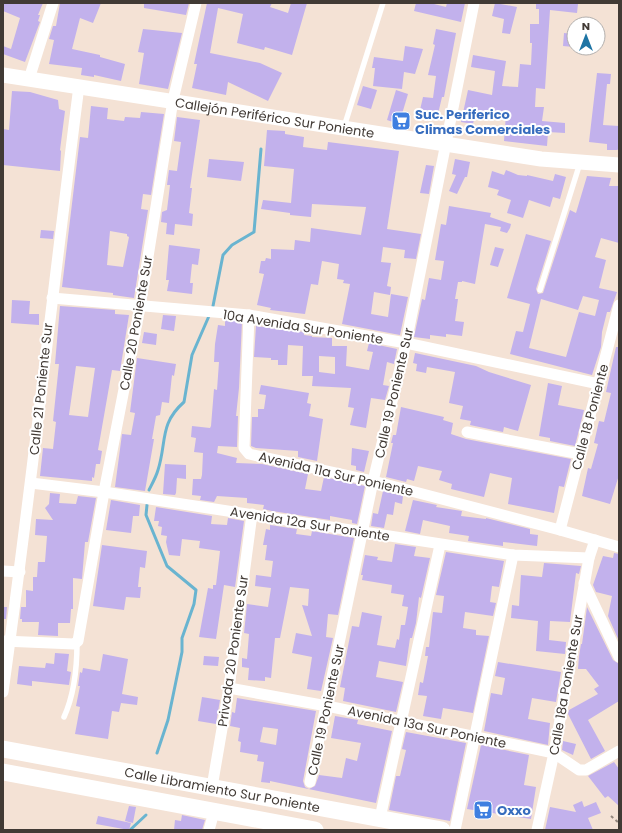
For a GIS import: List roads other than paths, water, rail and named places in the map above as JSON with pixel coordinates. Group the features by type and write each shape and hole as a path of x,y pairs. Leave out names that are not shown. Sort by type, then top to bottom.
{"main road":[{"name":"Callejón Periférico Sur Poniente","path":"3,75 173,100 541,160 619,165"},
{"name":"Calle Libramiento Sur Poniente","path":"3,749 442,830"},
{"name":"Calle Libramiento Sur Poniente","path":"3,772 315,830"}],"street":[{"path":"29,79 53,3"},
{"name":"Calle 20 Poniente Sur","path":"77,643 104,492 140,307 173,100 196,3"},
{"name":"Calle 19 Poniente Sur","path":"310,782 373,481 406,343 474,3"},
{"name":"Calle 21 Poniente Sur","path":"3,692 6,641 20,572 52,298 79,86"},
{"name":"10a Avenida Sur Poniente","path":"52,298 140,307 249,315 406,343 598,384"},
{"name":"Calle 18 Poniente","path":"560,530 619,304"},
{"name":"Avenida 11a Sur Poniente","path":"249,315 245,451 249,454 373,481 619,547"},
{"path":"467,432 580,454"},
{"name":"Avenida 12a Sur Poniente","path":"31,482 252,514 440,545 513,555 589,558"},
{"name":"Privada 20 Poniente Sur","path":"212,787 229,688 252,514"},
{"name":"Calle 18a Poniente Sur","path":"537,830 554,753 589,558 595,540"},
{"path":"380,818 440,545"},
{"path":"455,830 513,555"},
{"path":"3,571 20,572"},
{"path":"584,583 619,658"},
{"path":"6,641 77,643"},
{"name":"Avenida 13a Sur Poniente","path":"229,688 327,706 554,753"},
{"path":"554,753 579,770 586,770 619,751"},
{"path":"210,830 214,812"}],"lane":[{"path":"343,128 383,3"},
{"path":"540,290 580,163"},
{"path":"64,716 70,704 77,656 77,643"}],"waterway":[{"path":"213,306 223,255 232,245 254,232 261,149"},
{"path":"149,490 161,460 167,426 176,410 184,402 192,355 209,316"},
{"path":"147,505 146,515 167,566 196,590 194,604 182,638 182,652 168,720 157,753"},
{"path":"130,830 146,815"}],"place":[{"name":"Suc. Periferico Climas Comerciales","path":"401,121"},
{"name":"Oxxo","path":"483,810"}]}
